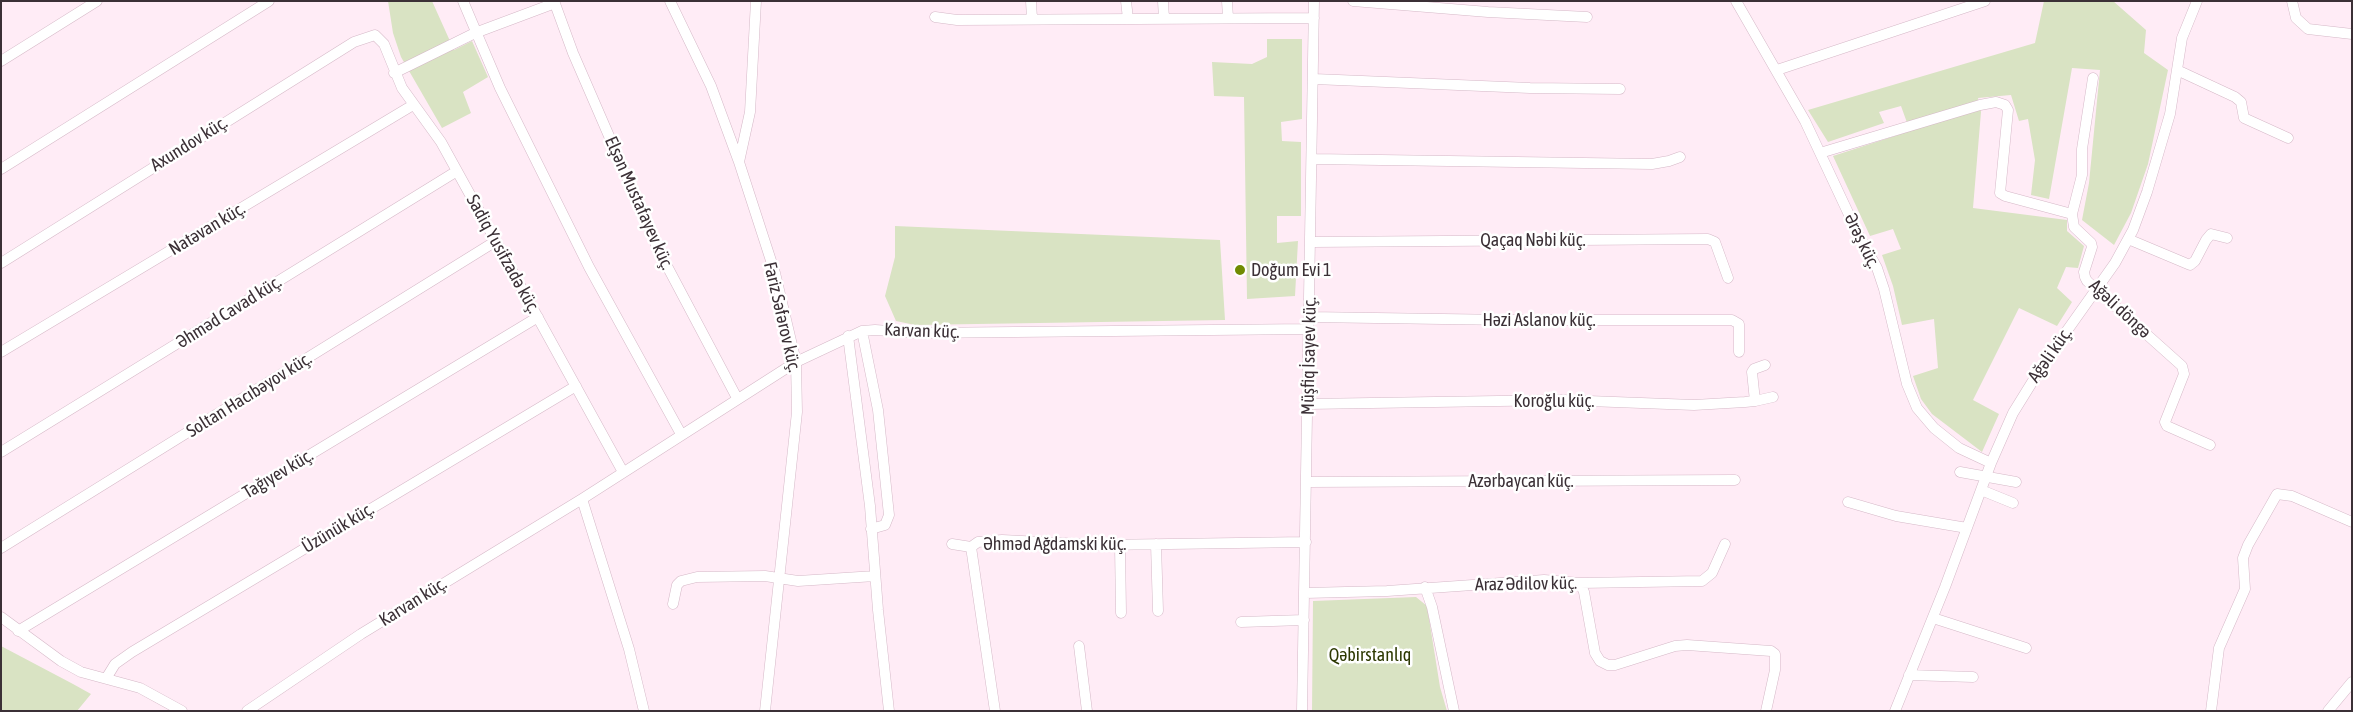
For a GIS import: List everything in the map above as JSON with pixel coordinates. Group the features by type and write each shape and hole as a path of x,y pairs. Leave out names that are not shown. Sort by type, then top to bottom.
{"street":[{"path":"1,61 97,1"},
{"path":"1,169 268,1"},
{"path":"462,1 475,33 589,267 681,434"},
{"name":"Fariz Səfərov küç.","path":"670,1 711,86 739,162 775,273 796,362 797,412 765,711"},
{"path":"739,162 750,112 756,1"},
{"path":"1031,1 1032,19"},
{"path":"1126,1 1128,19"},
{"path":"1163,1 1164,19"},
{"path":"1227,1 1228,18"},
{"name":"Müşfiq İsayev küç.","path":"1302,711 1312,242 1314,1"},
{"path":"1353,1 1488,12 1587,17"},
{"name":"Ərəş küç.","path":"1736,1 1777,70 1877,268 1884,289 1907,384 1917,408 1934,428 1959,448 1991,463"},
{"path":"1777,70 1985,1"},
{"name":"Ağəli küç.","path":"1895,711 1933,618 1991,463 2024,392 2097,290 2128,239 2150,184 2173,100 2182,38 2197,1"},
{"path":"2292,1 2296,18 2308,29 2352,34"},
{"path":"394,73 475,33 554,2"},
{"name":"Elşən Mustafayev küç.","path":"554,2 573,53 658,249 737,398"},
{"path":"935,18 957,20 1314,18"},
{"name":"Axundov küç.","path":"1,263 354,42 375,35 380,38"},
{"name":"Sadiq Yusifzadə küç.","path":"380,38 394,73 412,105 441,142 623,472"},
{"path":"2177,70 2236,97 2241,102 2244,118 2288,138"},
{"path":"1820,153 1980,104 1996,102 2005,105 2008,110 2000,192 2004,196 2072,214 2082,175 2082,149 2093,78"},
{"path":"1314,79 1530,88 1620,89"},
{"name":"Natəvan küç.","path":"1,352 412,105"},
{"path":"1313,159 1652,164 1669,162 1680,157"},
{"name":"Əhməd Cavad küç.","path":"1,452 457,170"},
{"name":"Ağəli döngə","path":"2072,214 2074,227 2090,243 2091,252 2084,272 2088,281 2182,366 2184,374 2165,422 2167,426 2210,445"},
{"path":"2128,239 2190,265 2195,261 2211,234 2227,238"},
{"name":"Qaçaq Nəbi küç.","path":"1312,242 1708,238 1715,242 1728,278"},
{"name":"Soltan Hacıbəyov küç.","path":"1,548 496,241"},
{"name":"Tağıyev küç.","path":"18,631 538,317"},
{"name":"Həzi Aslanov küç.","path":"1309,317 1509,320 1732,320 1740,324 1739,352"},
{"name":"Karvan küç.","path":"247,711 361,634 582,499 737,398 796,362 848,336 862,331 874,330 956,333 1309,329"},
{"path":"862,331 878,410 889,516 885,525 871,529"},
{"path":"848,336 890,711"},
{"path":"1755,401 1752,372 1754,369 1765,365"},
{"name":"Üzünük küç.","path":"107,677 115,664 132,652 576,386"},
{"name":"Koroğlu küç.","path":"1308,404 1562,400 1694,405 1755,401 1773,397"},
{"path":"1960,472 2016,482"},
{"name":"Azərbaycan küç.","path":"1307,482 1735,480"},
{"path":"1981,490 2013,503"},
{"path":"2211,711 2219,648 2245,589 2243,558 2248,545 2277,494 2292,496 2352,522"},
{"path":"582,499 629,649 644,711"},
{"path":"1848,502 1896,516 1967,528"},
{"name":"Əhməd Ağdamski küç.","path":"994,711 971,547 978,542 1002,540 1120,545 1306,542"},
{"path":"952,544 971,547"},
{"path":"1156,544 1158,611"},
{"name":"Araz Ədilov küç.","path":"1305,593 1544,580 1580,583 1702,581 1712,573 1725,544"},
{"path":"1120,545 1122,613"},
{"path":"674,604 677,585 681,581 697,577 765,576 798,581 875,576"},
{"path":"1580,583 1584,592 1595,653 1600,662 1608,666 1675,646 1687,645 1771,651 1775,654 1775,670 1766,711"},
{"path":"1425,587 1432,607 1454,711"},
{"path":"1,618 61,662 81,672 107,677 140,688 182,711"},
{"path":"1933,618 2026,648"},
{"path":"1241,622 1304,620"},
{"path":"1079,646 1087,711"},
{"path":"1909,675 1973,677"},
{"path":"2328,711 2352,682"}],"green space":[{"path":"388,1 432,1 454,50 472,41 488,77 463,92 471,113 442,128 401,57 393,33"},
{"path":"2044,1 2113,1 2146,30 2144,53 2168,70 2148,164 2131,213 2114,245 2082,220 2089,183 2100,70 2072,68 2049,199 2031,195 2035,160 2028,119 2019,121 2011,95 1978,98 1981,112 1973,208 2067,220 2067,231 2084,246 2078,268 2066,267 2057,288 2072,302 2057,326 2019,308 1973,400 1999,414 1982,452 1932,414 1921,399 1913,376 1938,368 1934,319 1902,325 1893,286 1882,255 1901,249 1893,229 1870,236 1833,156 1910,131 1901,106 1879,112 1884,123 1828,142 1808,110 2035,43"},
{"path":"1267,39 1302,39 1302,119 1281,122 1282,141 1301,142 1301,216 1277,216 1277,243 1298,241 1295,296 1247,299 1244,97 1214,96 1212,62 1252,64 1267,57"},
{"path":"895,226 1220,240 1225,320 915,325 896,321 885,296 895,257"},
{"name":"Qəbirstanlıq","path":"1416,597 1427,606 1440,687 1447,711 1312,711 1313,601"},
{"path":"1,646 91,694 77,711 1,711"}],"place":[{"name":"Doğum Evi 1","path":"1240,270"}]}
